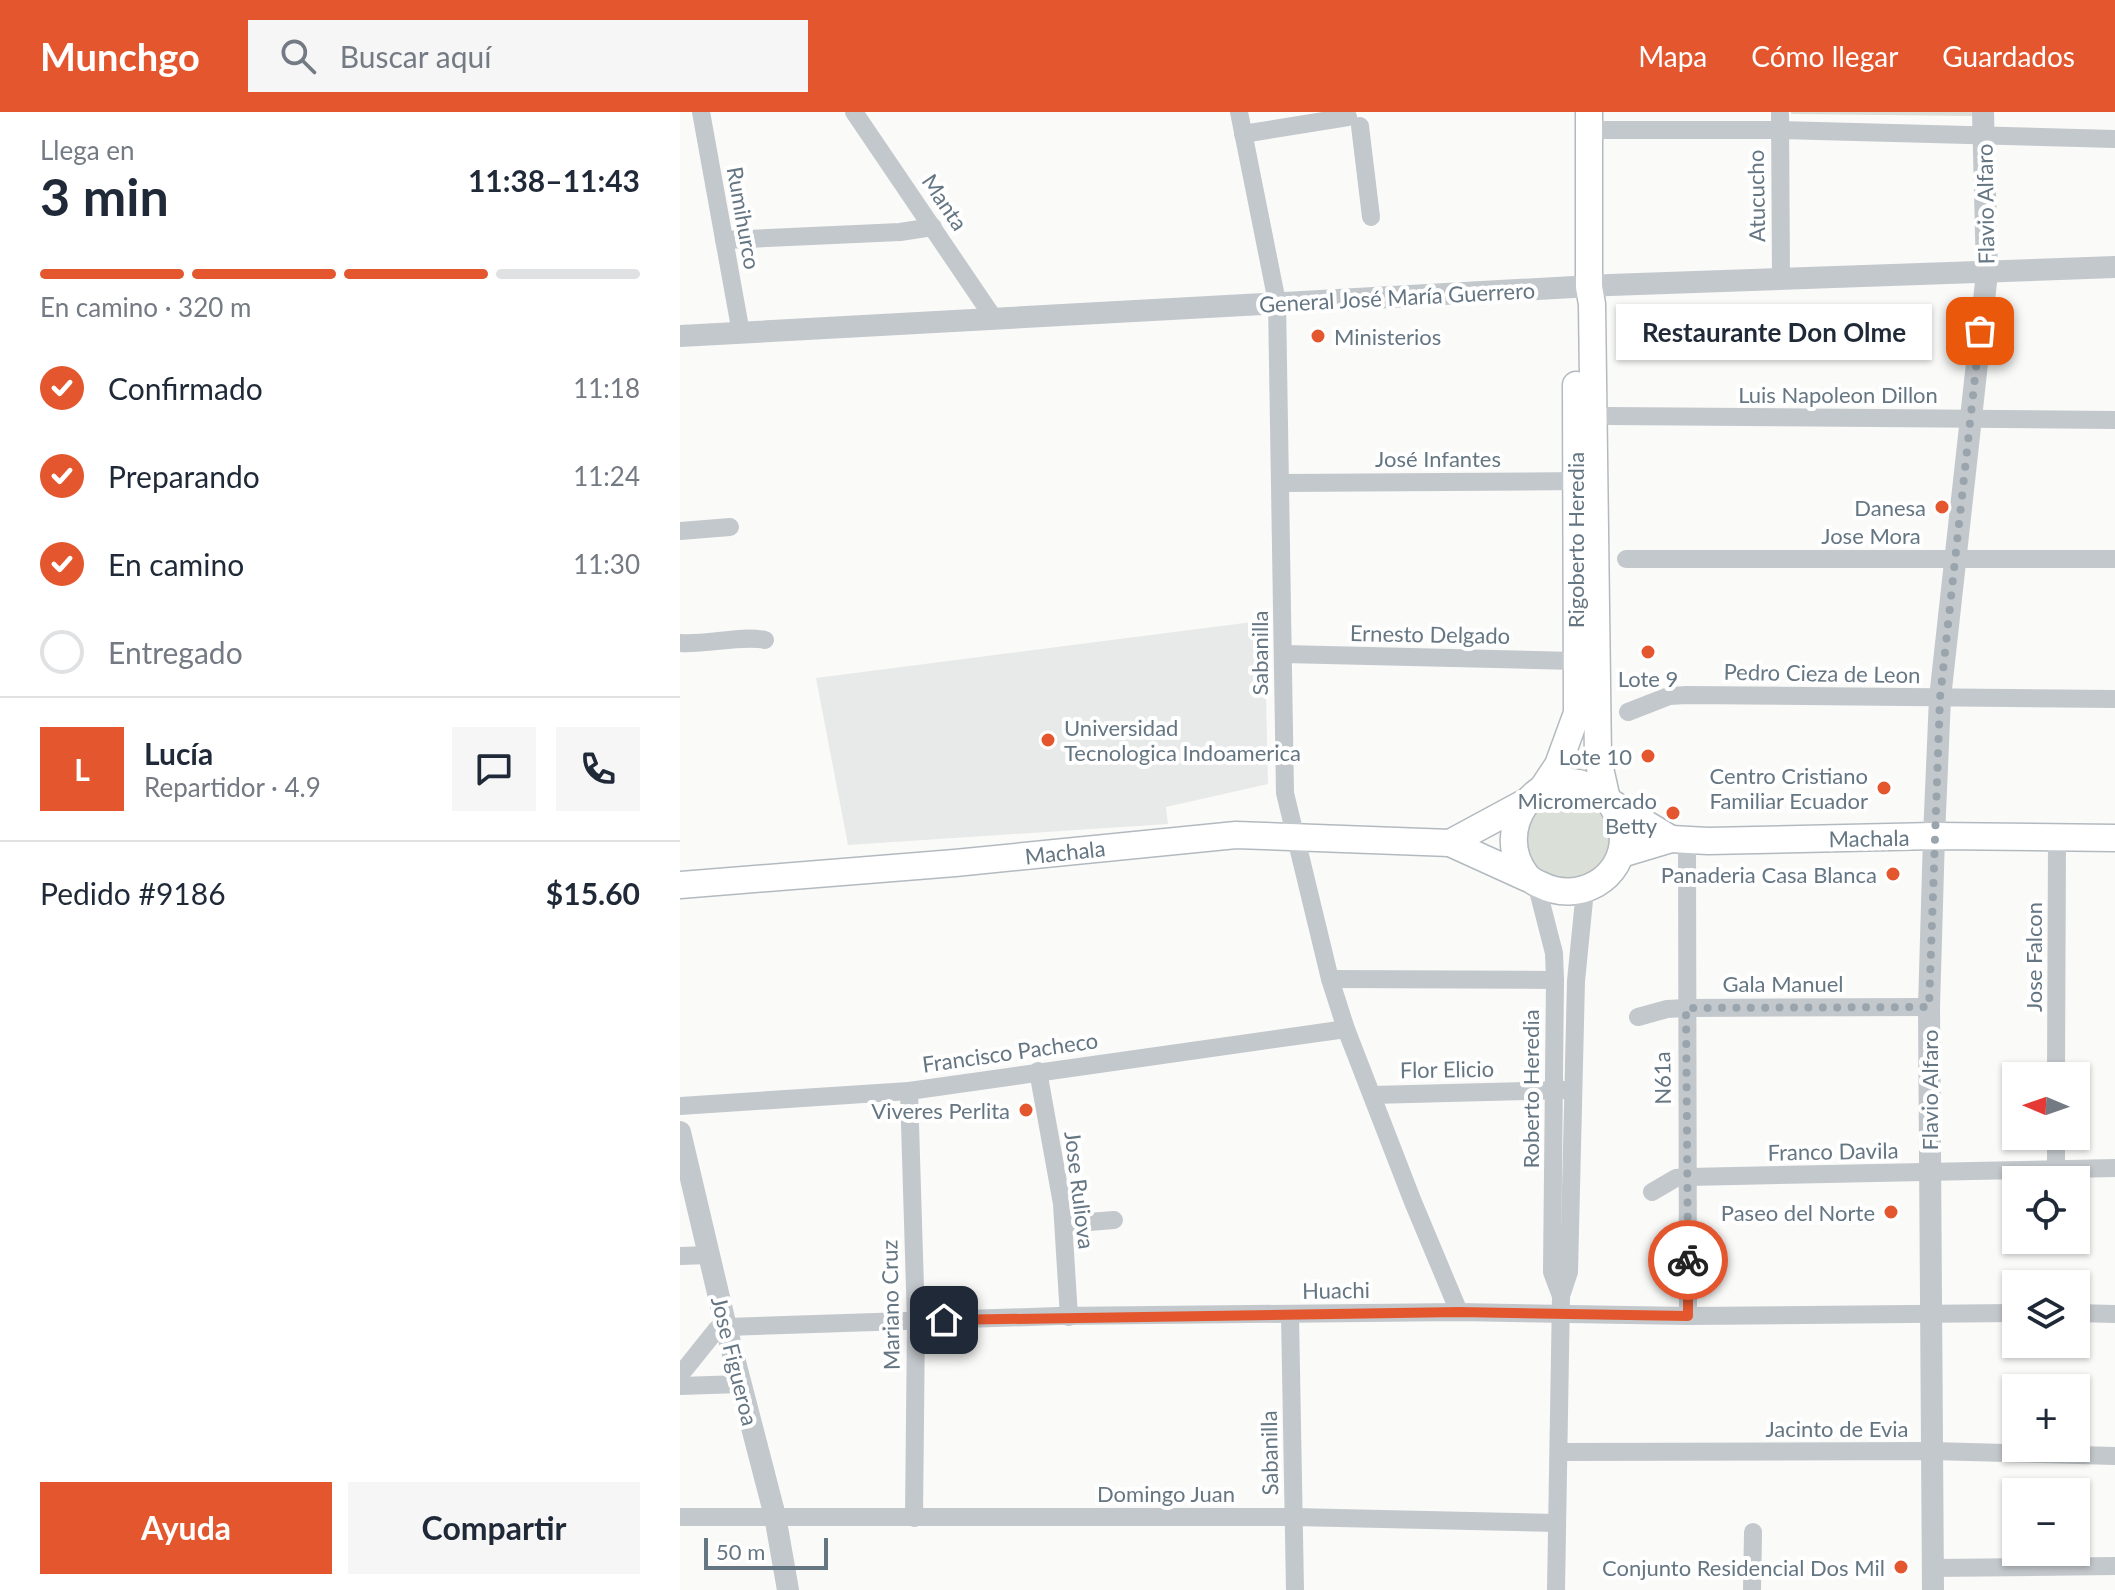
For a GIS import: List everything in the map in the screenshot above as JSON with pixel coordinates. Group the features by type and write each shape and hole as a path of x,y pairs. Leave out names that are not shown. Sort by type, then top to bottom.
{"main road":[{"name":"Rigoberto Heredia","path":"1532,880 1515,856 1515,820 1558,765 1577,713 1575,661 1592,304 1589,287 1589,121"},
{"name":"Rigoberto Heredia","path":"1585,481 1598,759 1608,799 1619,818 1623,836 1621,854"},
{"path":"1450,843 1555,783 1570,782 1585,785 1679,840"},
{"name":"Machala","path":"680,885 955,863 1236,835 1450,843 1532,880"},
{"name":"Machala","path":"1621,854 1679,840 1934,836 2115,838"},
{"path":"1532,880 1552,891 1568,893 1585,890 1601,882 1621,854"}],"street":[{"name":"Rumihurco","path":"701,112 741,333"},
{"name":"Manta","path":"854,112 995,320"},
{"name":"Sabanilla","path":"1239,112 1277,302 1285,793 1330,979 1346,1029 1459,1312"},
{"name":"Flavio Alfaro","path":"1933,1579 1929,1007 1934,836 1940,698 1987,273 1983,112"},
{"path":"1243,134 1356,117 1371,217"},
{"path":"1589,121 1780,121 1984,136 2115,139"},
{"name":"Atucucho","path":"1780,121 1781,279"},
{"path":"724,240 900,232 933,227"},
{"name":"General José María Guerrero","path":"680,336 1277,302 2115,267"},
{"name":"Luis Napoleon Dillon","path":"1609,416 2115,420"},
{"name":"José Infantes","path":"1282,483 1585,481"},
{"path":"680,531 730,527"},
{"name":"Jose Mora","path":"1626,559 2115,559"},
{"path":"680,643 765,640"},
{"name":"Ernesto Delgado","path":"1284,654 1575,661"},
{"name":"Pedro Cieza de Leon","path":"1628,712 1669,696 2115,699"},
{"name":"Jose Falcon","path":"2056,1062 2057,839"},
{"name":"N61a","path":"1679,840 1686,1008 1688,1316"},
{"name":"Roberto Heredia","path":"1532,880 1554,953 1563,1090"},
{"name":"Roberto Heredia","path":"1556,1590 1560,1305 1552,1272 1563,1090 1585,890"},
{"path":"1330,979 1555,980"},
{"name":"Gala Manuel","path":"1638,1017 1667,1009 1686,1008 1929,1007"},
{"name":"Francisco Pacheco","path":"680,1106 909,1091 1346,1029"},
{"name":"Jose Ruliova","path":"1038,1071 1064,1224 1069,1317"},
{"name":"Flor Elicio","path":"1372,1095 1563,1090"},
{"name":"Mariano Cruz","path":"909,1091 916,1321 914,1518"},
{"name":"Jose Figueroa","path":"680,1132 775,1516 788,1590"},
{"name":"Franco Davila","path":"2090,1169 2115,1168"},
{"name":"Franco Davila","path":"1652,1192 1676,1178 1688,1177 2002,1172"},
{"path":"1064,1224 1114,1220"},
{"path":"680,1256 709,1255"},
{"name":"Huachi","path":"726,1327 1069,1317 1459,1312 1560,1305 1688,1316 2002,1313"},
{"path":"2090,1313 2115,1314"},
{"name":"Sabanilla","path":"1290,1315 1295,1590"},
{"path":"680,1375 717,1329 726,1327"},
{"path":"680,1386 741,1384"},
{"name":"Jacinto de Evia","path":"1559,1452 1932,1451 2115,1456"},
{"name":"Domingo Juan","path":"680,1517 1294,1517 1556,1523"},
{"path":"1752,1590 1753,1532"},
{"path":"1933,1579 2115,1566"}],"shaded area":[{"path":"1972,112 1972,116 1791,114"},
{"name":"Universidad Tecnologica Indoamerica","path":"1268,620 1268,784 1166,807 1168,824 848,845 816,678"},
{"path":"1575,788 1612,816 1610,863 1569,886 1527,865 1524,820 1533,806"}],"way so far":[{"path":"1688,1260 1686,1008 1929,1007 1940,698 1980,331"}],"place":[{"name":"Restaurante Don Olme","path":"1980,331"},
{"name":"Ministerios","path":"1318,336"},
{"name":"Danesa","path":"1942,507"},
{"name":"Lote 9","path":"1648,652"},
{"name":"Universidad Tecnologica Indoamerica","path":"1048,740"},
{"name":"Lote 10","path":"1648,756"},
{"name":"Centro Cristiano Familiar Ecuador","path":"1884,788"},
{"name":"Micromercado Betty","path":"1673,813"},
{"name":"Panaderia Casa Blanca","path":"1893,874"},
{"name":"Viveres Perlita","path":"1026,1110"},
{"name":"Paseo del Norte","path":"1891,1212"},
{"name":"Conjunto Residencial Dos Mil","path":"1901,1567"}],"route":[{"path":"944,1320 1459,1312 1688,1316 1688,1260"}]}
